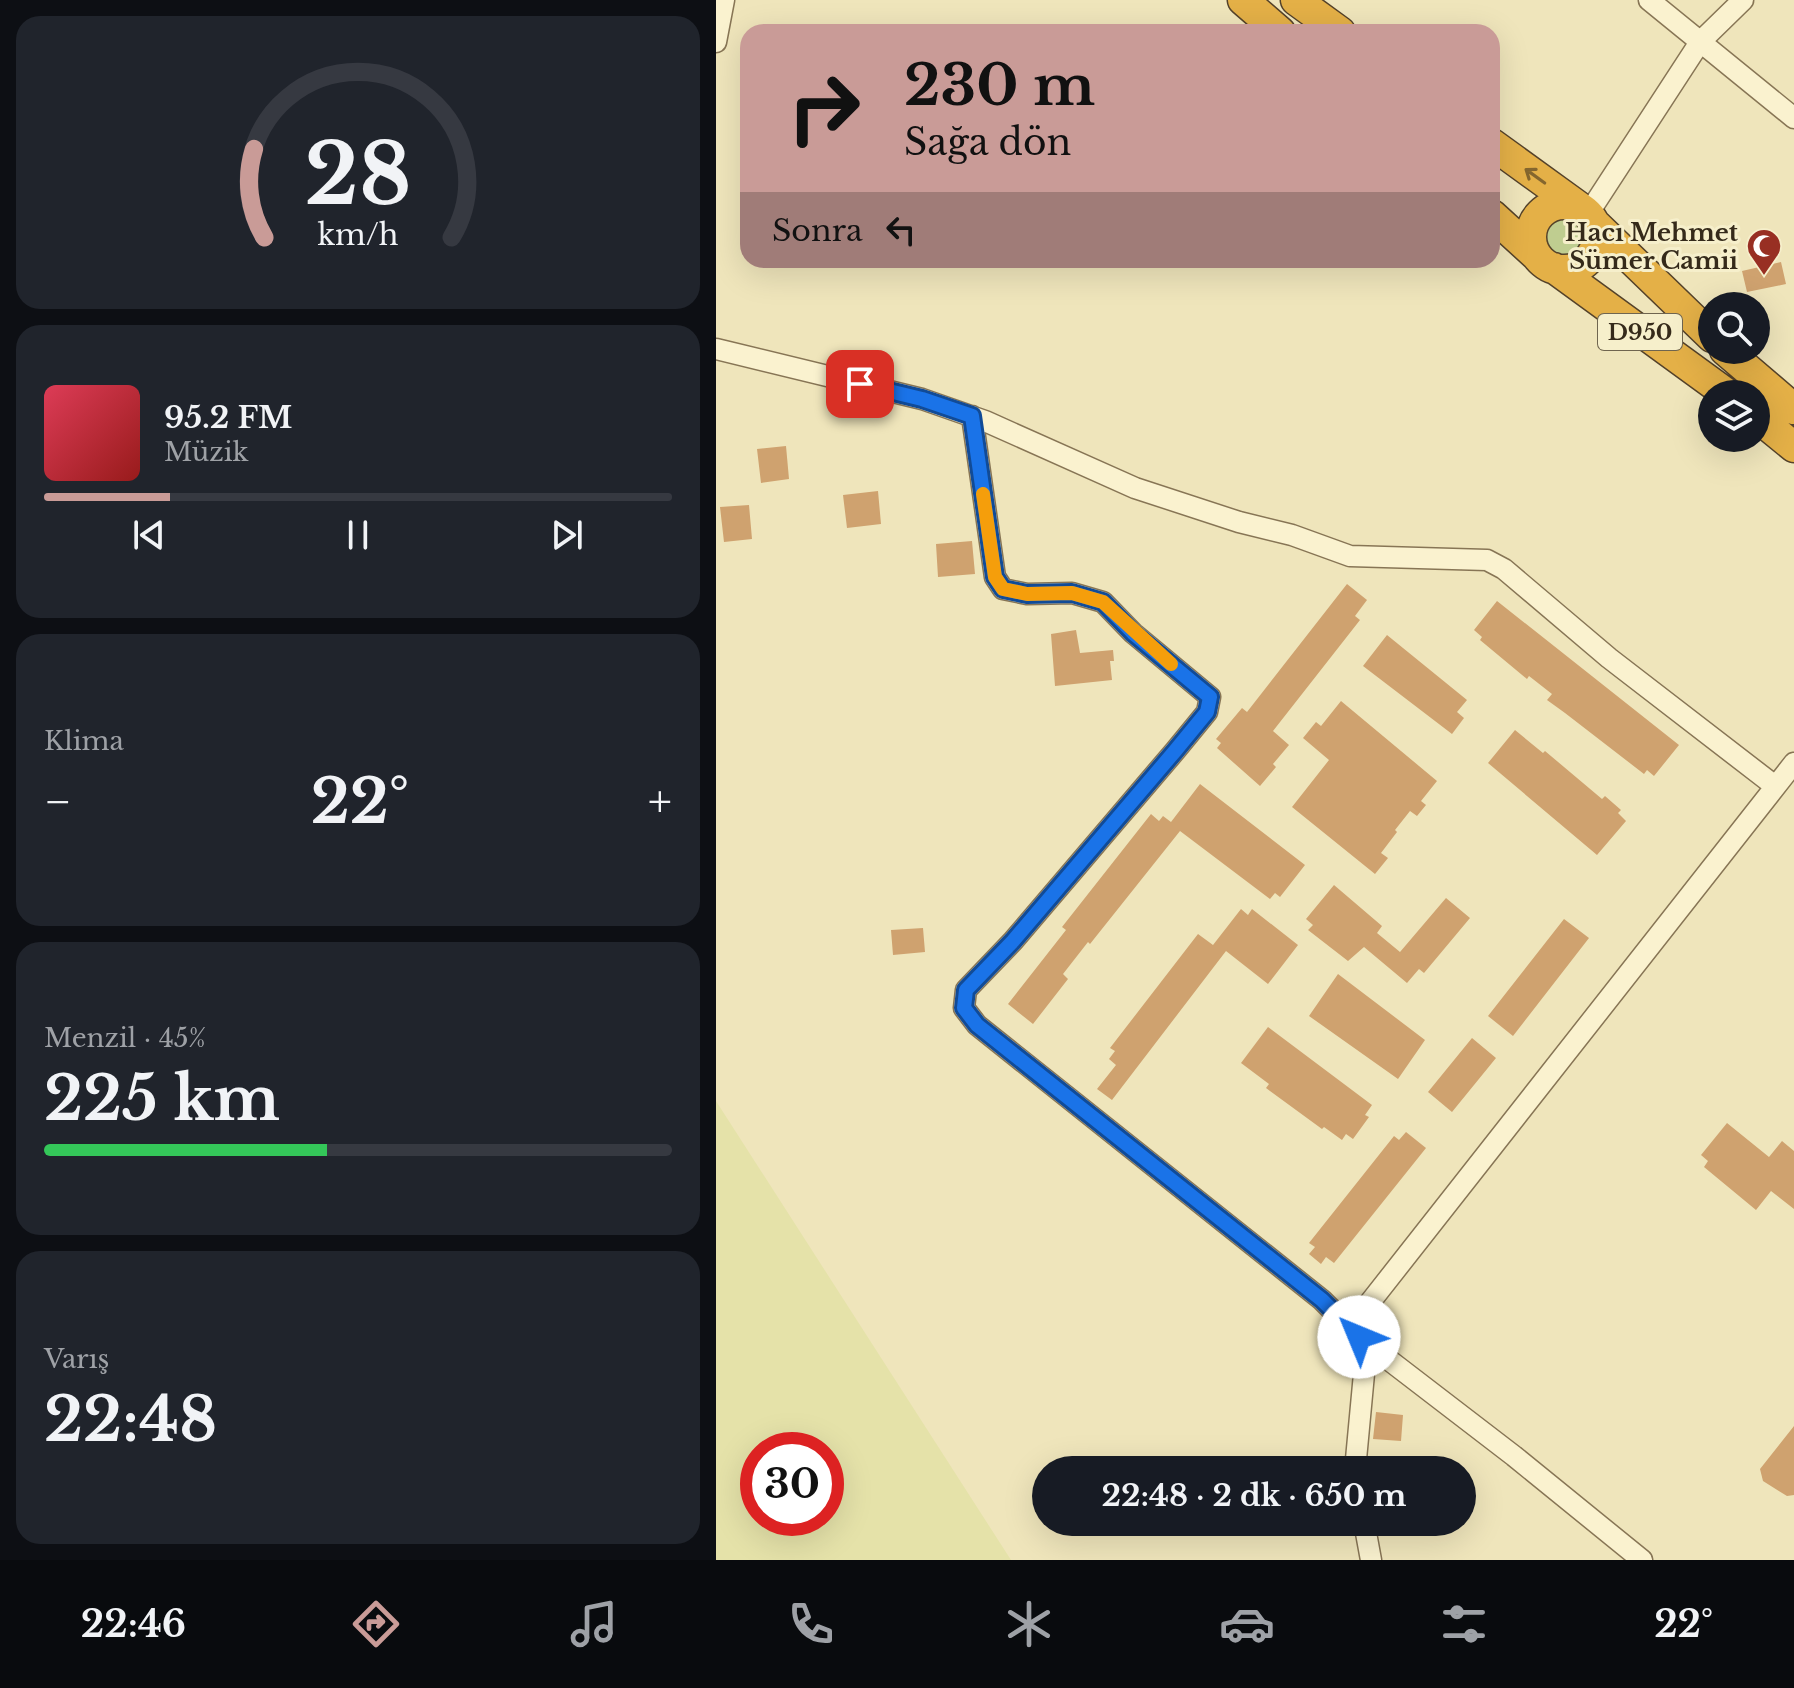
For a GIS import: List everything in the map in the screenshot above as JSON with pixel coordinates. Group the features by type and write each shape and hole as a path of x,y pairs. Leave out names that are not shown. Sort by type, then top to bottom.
{"highway":[{"path":"1243,0 1271,24"},
{"path":"1296,0 1329,24"},
{"name":"D950","path":"1500,150 1587,215 1698,323"},
{"path":"1558,204 1587,215 1597,233 1592,254 1575,267 1546,262 1531,235 1539,215 1558,204"},
{"name":"D950","path":"1500,222 1546,262 1708,380"},
{"path":"1741,364 1794,409"},
{"path":"1770,427 1794,447"}],"street":[{"path":"1649,0 1794,118"},
{"path":"1587,215 1700,42 1743,0"},
{"path":"716,42 720,9"},
{"path":"716,349 922,399 972,416 1135,488 1239,522 1292,535 1350,556 1487,560 1504,569 1609,658 1775,786"},
{"path":"972,416 995,577 1003,589 1027,594 1072,593 1103,602 1133,633 1210,697 1207,712 1175,751 1013,941 966,990 964,1008 977,1025 1322,1300 1359,1337 1514,1456 1642,1560"},
{"path":"1356,1456 1365,1363 1359,1337 1360,1315 1794,763"},
{"path":"1367,1536 1371,1560"}],"shaded area":[{"path":"716,1101 1011,1560 716,1560"}],"green space":[{"path":"1563,216 1578,222 1584,237 1578,252 1563,258 1548,252 1542,237 1548,222"}],"building":[{"name":"Hacı Mehmet Sümer Camii","path":"1781,262 1786,284 1747,292 1742,271"},
{"path":"786,446 789,479 761,483 757,449"},
{"path":"878,491 881,524 847,528 843,495"},
{"path":"749,505 752,539 724,542 720,507"},
{"path":"972,541 975,574 938,577 936,544"},
{"path":"1347,584 1367,600 1355,616 1360,620 1273,731 1289,745 1260,786 1217,748 1221,743 1216,739 1242,708 1247,712"},
{"path":"1497,601 1679,745 1654,776 1647,770 1644,774 1547,700 1552,694 1529,676 1527,679 1480,640 1482,637 1474,630"},
{"path":"1076,630 1080,653 1113,650 1114,661 1110,661 1112,680 1055,686 1051,634"},
{"path":"1387,635 1467,700 1457,712 1464,718 1452,734 1363,666"},
{"path":"1341,701 1437,781 1421,801 1426,805 1417,816 1410,811 1395,830 1397,832 1381,853 1388,858 1375,874 1292,807 1329,760 1303,738 1316,722 1321,726"},
{"path":"1515,730 1602,799 1605,796 1621,810 1618,813 1626,821 1597,855 1488,763"},
{"path":"1200,784 1305,865 1280,897 1275,893 1270,899 1180,831 1063,974 1068,979 1033,1024 1008,1004 1066,930 1062,927 1151,814 1159,821 1163,816 1171,822"},
{"path":"1334,885 1382,926 1377,933 1400,952 1446,898 1470,918 1424,973 1419,969 1407,983 1364,947 1348,961 1308,930 1313,925 1306,919"},
{"path":"1241,909 1248,915 1252,909 1298,945 1268,984 1226,951 1112,1100 1097,1089 1116,1065 1109,1059 1115,1051 1110,1048 1198,934 1213,945"},
{"path":"1564,919 1589,938 1513,1036 1488,1016"},
{"path":"923,928 925,952 893,955 891,930"},
{"path":"1338,974 1425,1040 1398,1079 1309,1016"},
{"path":"1268,1027 1372,1105 1365,1115 1369,1117 1353,1139 1346,1134 1342,1140 1324,1127 1322,1129 1266,1088 1269,1084 1241,1063"},
{"path":"1472,1038 1496,1058 1452,1112 1428,1092"},
{"path":"1727,1123 1769,1157 1782,1141 1794,1151 1794,1209 1771,1191 1756,1210 1704,1167 1708,1161 1701,1155"},
{"path":"1406,1132 1426,1148 1334,1263 1326,1257 1321,1264 1309,1254 1315,1247 1309,1243 1394,1136 1399,1140"},
{"path":"1376,1412 1403,1415 1401,1441 1373,1439"},
{"path":"1794,1426 1794,1495 1787,1496 1763,1481 1760,1469"}],"slow traffic":[{"path":"983,494 995,577 1003,589 1027,594 1072,593 1103,602 1133,633 1171,664"}],"place":[{"name":"Hacı Mehmet Sümer Camii","path":"1764,277"}],"route":[{"path":"860,384 922,399 972,416 995,577 1003,589 1027,594 1072,593 1103,602 1133,633 1210,697 1207,712 1175,751 1013,941 966,990 964,1008 977,1025 1322,1300 1359,1337"}]}
